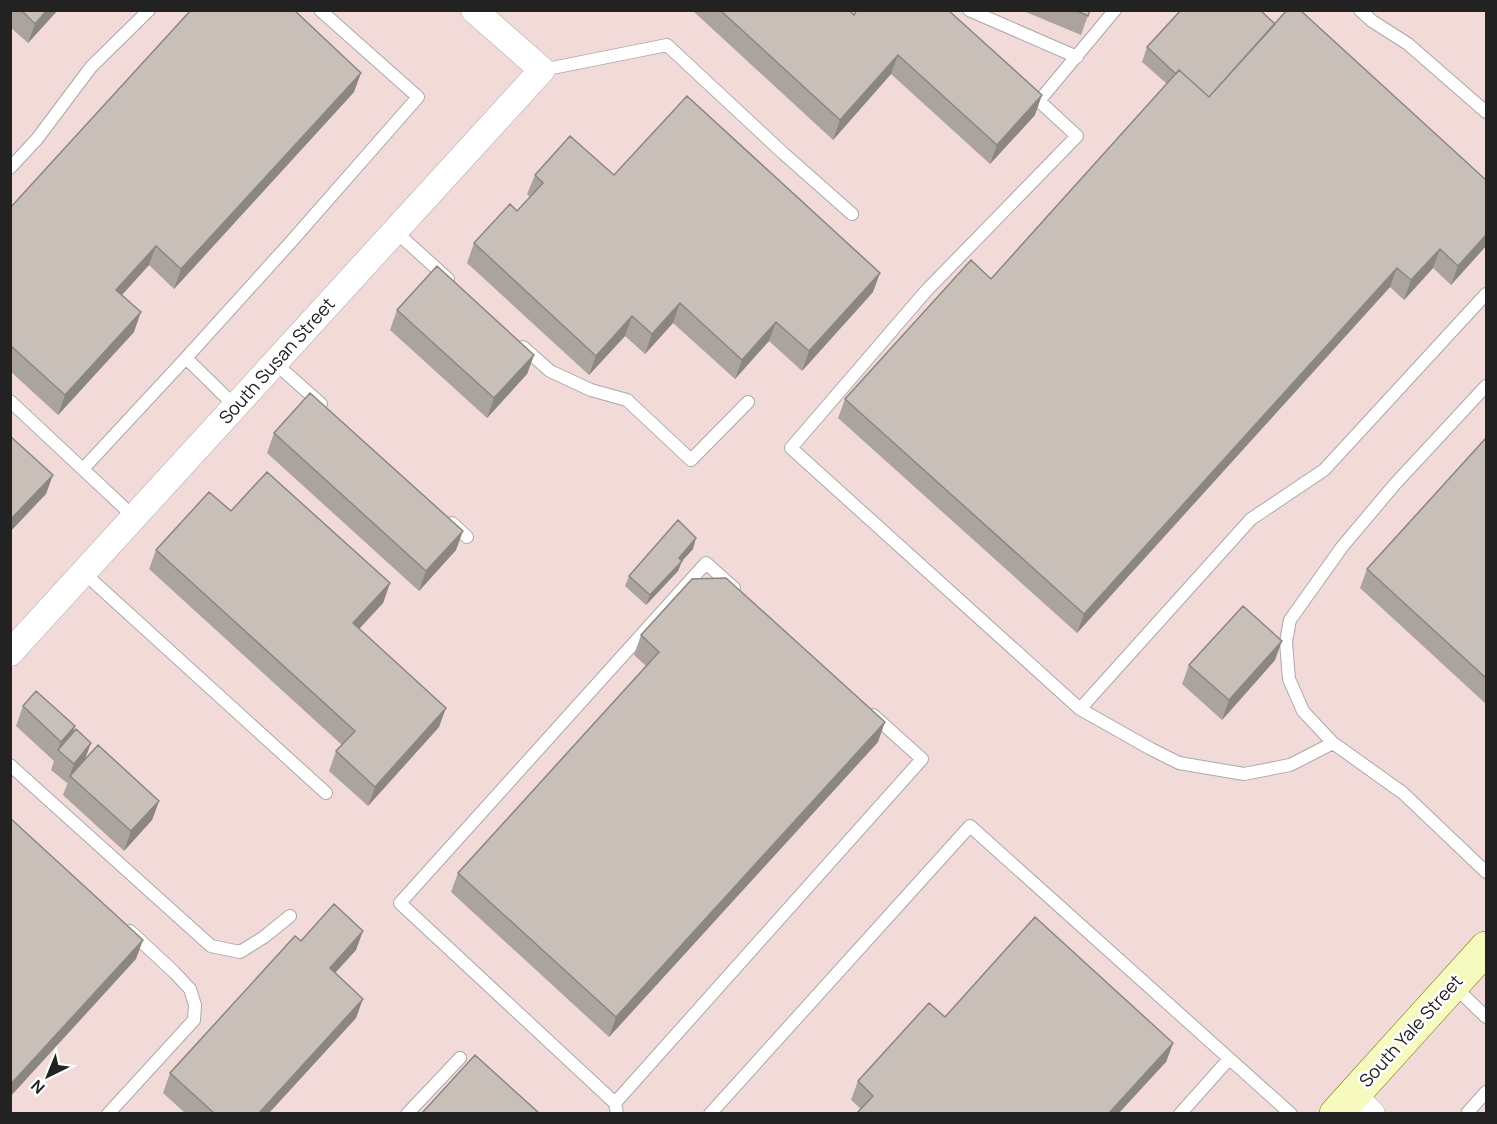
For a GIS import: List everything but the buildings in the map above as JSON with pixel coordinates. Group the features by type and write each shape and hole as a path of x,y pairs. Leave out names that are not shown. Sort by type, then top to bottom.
{"street":[{"path":"474,10 542,70"},
{"name":"South Susan Street","path":"10,653 542,70"},
{"name":"South Yale Street","path":"1354,1107 1486,948"}],"lane":[{"path":"10,168 37,139 91,67 149,10"},
{"path":"83,469 290,243 418,96 320,10"},
{"path":"969,10 1077,57"},
{"path":"1115,10 1039,101 1077,136 926,291 791,448 1080,709 1151,749 1179,763 1244,774 1290,765 1333,743"},
{"path":"1360,10 1372,21 1408,44 1486,112"},
{"path":"542,70 667,45 852,214"},
{"path":"395,231 455,286"},
{"path":"1080,709 1251,519 1324,470 1486,294"},
{"path":"515,340 550,371 591,390 627,400 691,460 748,402"},
{"path":"186,358 236,406"},
{"path":"275,363 328,411"},
{"path":"1486,386 1395,484 1342,548 1290,620 1286,642 1288,679 1303,711 1333,743 1403,793 1486,872"},
{"path":"10,402 134,518"},
{"path":"441,514 467,537"},
{"path":"740,594 706,563 400,903 616,1108 922,759 862,704"},
{"path":"84,573 326,793"},
{"path":"10,765 211,946 240,952 264,937 290,916"},
{"path":"710,1113 970,826 1291,1113"},
{"path":"108,1113 194,1020 195,1005 190,989 123,924"},
{"path":"1453,985 1486,1017"},
{"path":"407,1113 460,1058"},
{"path":"1180,1113 1229,1059"},
{"path":"1470,1113 1468,1112 1486,1092"}],"shaded area":[{"path":"11,11 1486,11 1486,1113 11,1113"}]}
